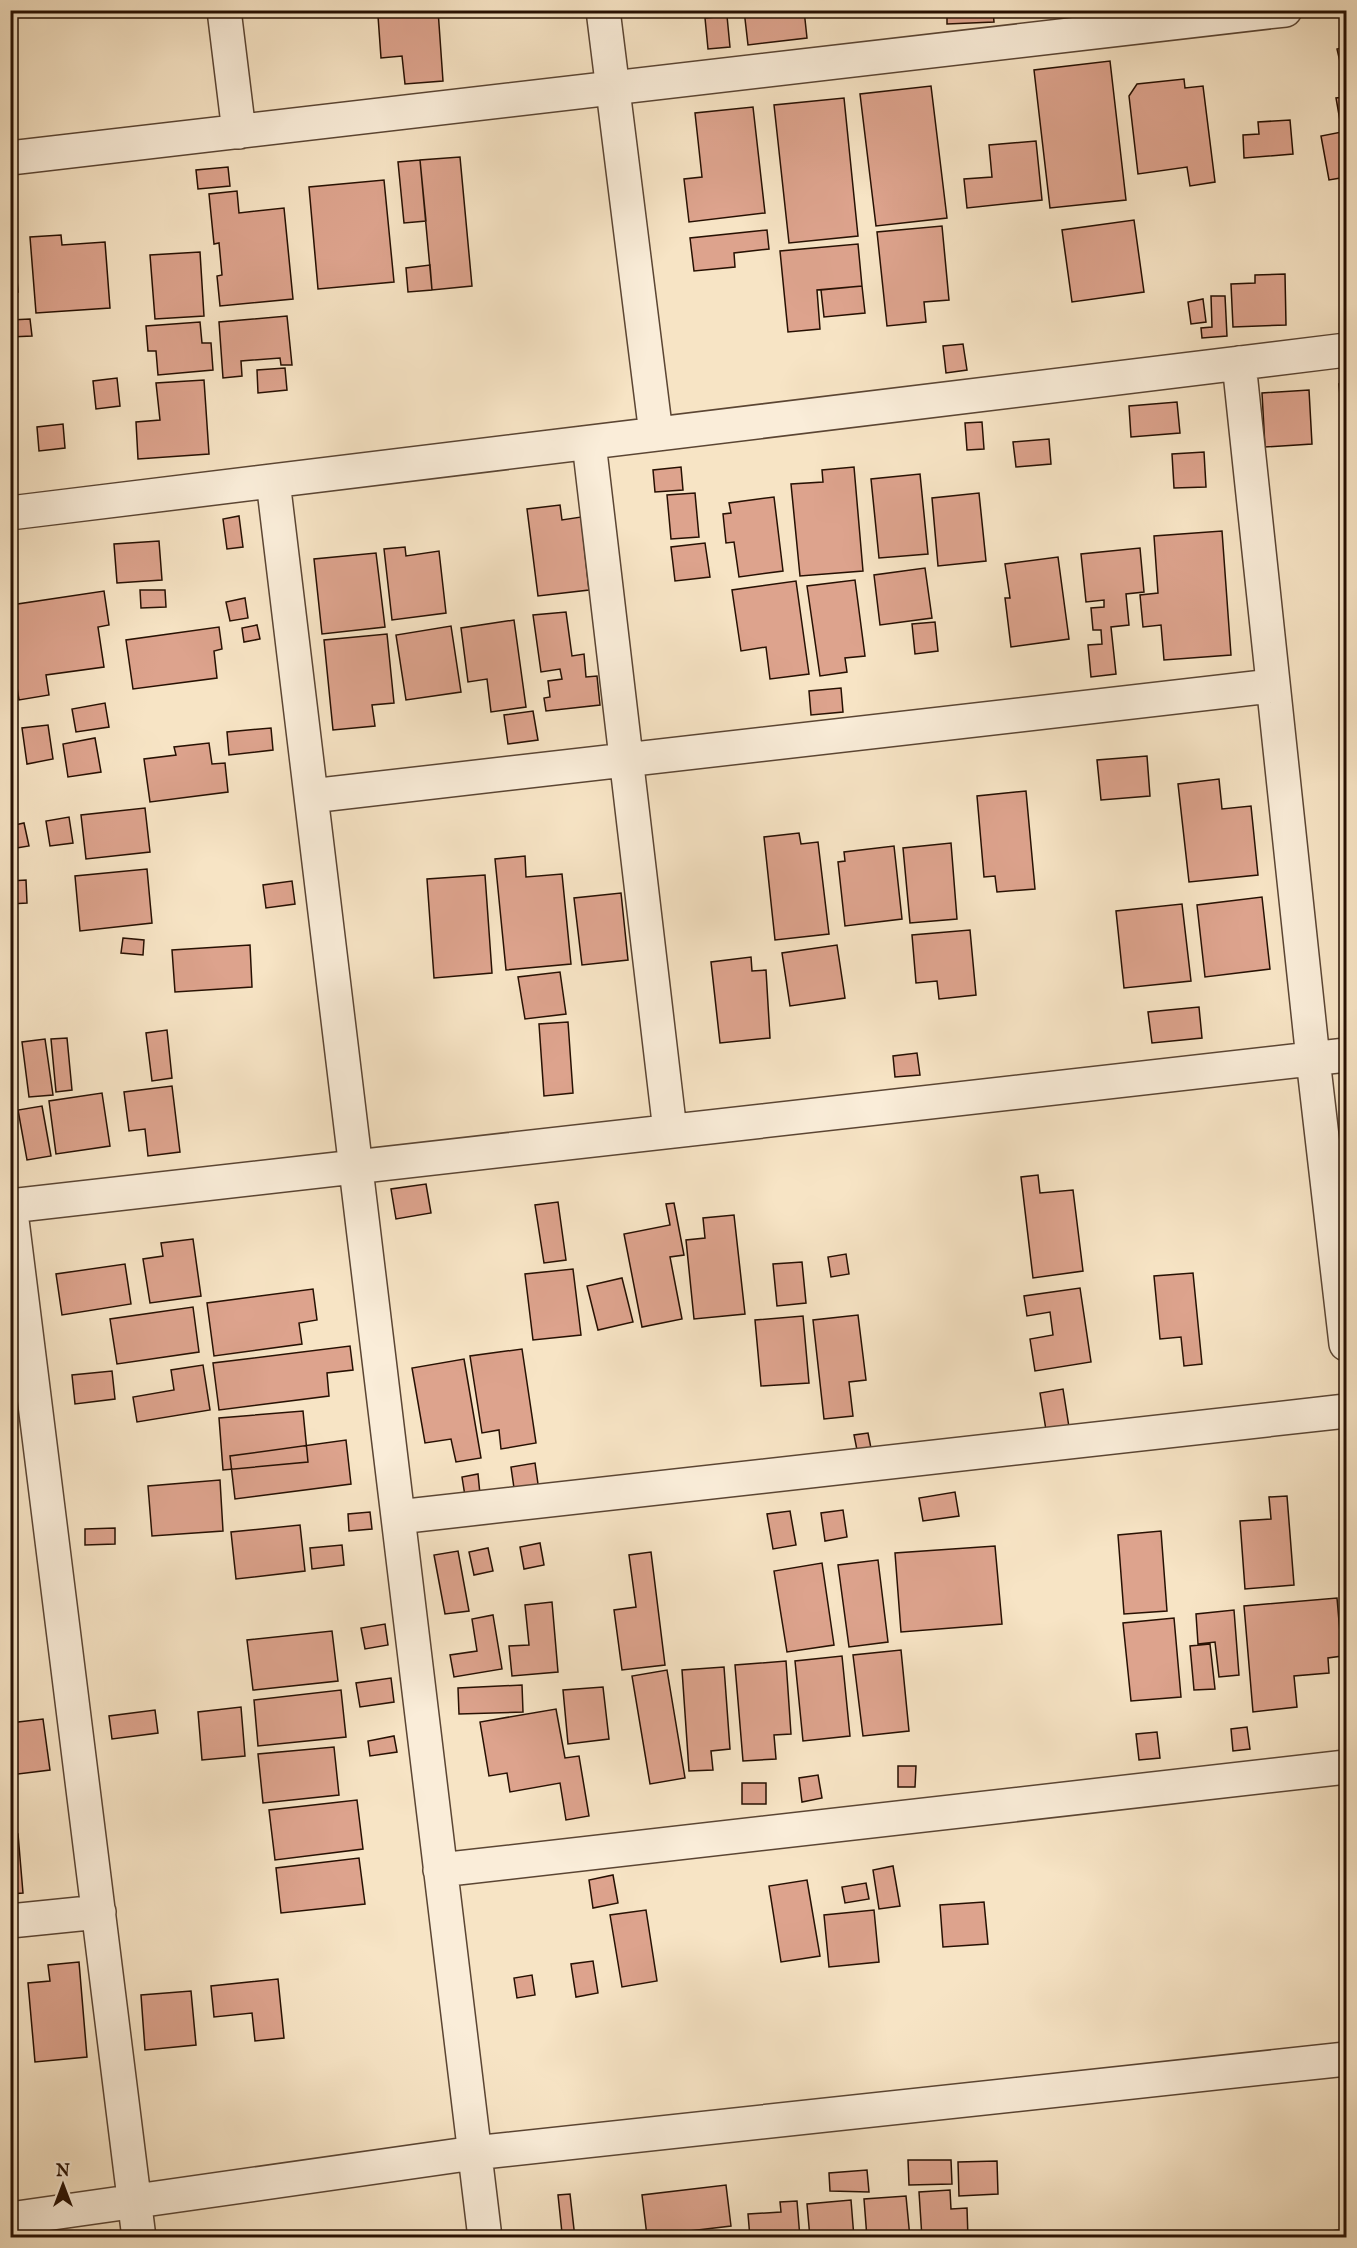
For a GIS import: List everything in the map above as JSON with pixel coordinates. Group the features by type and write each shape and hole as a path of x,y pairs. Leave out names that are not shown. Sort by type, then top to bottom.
{"street":[{"path":"224,10 239,132"},
{"path":"603,10 656,434"},
{"path":"10,158 1285,10"},
{"path":"10,513 1347,350"},
{"path":"1239,363 1313,1059 1347,1344"},
{"path":"589,442 670,1131"},
{"path":"273,481 485,2238"},
{"path":"311,796 1272,686"},
{"path":"139,2238 11,1205 1347,1055"},
{"path":"398,1517 1347,1411"},
{"path":"440,1870 1347,1767"},
{"path":"10,1921 99,1912"},
{"path":"10,2219 474,2153 1347,2059"}],"building":[{"path":"391,10 438,10 443,81 405,84 402,56 381,58 378,16 392,15"},
{"path":"744,10 804,10 807,38 748,45"},
{"path":"947,10 993,10 994,22 947,24"},
{"path":"727,16 730,47 708,49 705,18"},
{"path":"1346,47 1346,69 1342,70 1337,49"},
{"path":"1110,61 1126,200 1050,208 1034,70"},
{"path":"1184,79 1185,88 1203,86 1215,182 1190,186 1187,167 1138,174 1129,96 1137,84"},
{"path":"931,86 947,218 876,226 860,94"},
{"path":"1346,97 1346,177 1329,180 1321,136 1342,132 1336,98"},
{"path":"844,98 858,236 789,243 774,105"},
{"path":"753,107 765,213 689,222 684,179 702,177 695,113"},
{"path":"1290,120 1293,154 1244,158 1243,135 1259,134 1258,122"},
{"path":"1036,141 1042,200 967,208 964,179 992,177 989,145"},
{"path":"460,157 472,286 432,290 420,160"},
{"path":"420,160 426,221 404,223 398,162"},
{"path":"228,167 230,186 198,189 196,170"},
{"path":"384,180 394,282 318,289 309,187"},
{"path":"237,191 239,213 284,208 293,299 220,306 217,276 222,275 219,243 214,244 209,194"},
{"path":"1134,220 1144,292 1072,302 1062,230"},
{"path":"942,226 949,300 924,302 926,322 887,326 877,232"},
{"path":"767,230 769,249 734,253 735,267 694,271 690,238"},
{"path":"61,235 62,245 105,242 110,308 36,313 30,237"},
{"path":"10,242 14,242 18,292 10,293"},
{"path":"858,244 862,286 817,290 820,329 788,332 780,251"},
{"path":"200,252 204,316 155,319 150,255"},
{"path":"430,265 432,290 408,292 406,268"},
{"path":"1285,274 1286,325 1233,327 1231,284 1255,283 1255,275"},
{"path":"862,286 865,313 824,317 821,290"},
{"path":"1211,296 1225,296 1227,336 1202,338 1201,328 1212,327"},
{"path":"1203,299 1206,322 1191,324 1188,302"},
{"path":"287,316 292,365 281,365 280,358 241,361 242,376 223,378 219,322"},
{"path":"30,319 32,336 10,337 10,320"},
{"path":"200,322 202,343 211,343 213,370 158,375 156,351 148,351 146,326"},
{"path":"963,344 967,370 946,373 943,346"},
{"path":"285,368 287,390 258,393 257,370"},
{"path":"117,378 120,406 96,409 93,381"},
{"path":"204,380 209,454 138,459 136,422 160,420 156,383"},
{"path":"1346,383 1346,433 1343,434 1339,384"},
{"path":"1309,390 1312,444 1265,447 1262,393"},
{"path":"1177,402 1180,433 1131,437 1129,406"},
{"path":"982,422 984,449 967,450 965,423"},
{"path":"63,424 65,448 39,451 37,427"},
{"path":"1049,439 1051,464 1016,467 1013,442"},
{"path":"1204,452 1206,487 1174,488 1172,454"},
{"path":"681,467 683,490 655,492 653,470"},
{"path":"854,467 863,571 800,576 791,484 823,482 822,470"},
{"path":"920,474 928,554 879,558 871,479"},
{"path":"695,493 699,537 671,539 667,495"},
{"path":"979,493 986,561 938,566 932,498"},
{"path":"774,497 783,571 739,577 734,542 726,543 723,514 731,513 729,503"},
{"path":"560,505 562,520 581,517 589,590 538,596 527,509"},
{"path":"239,516 243,547 227,549 223,519"},
{"path":"1222,531 1231,655 1164,660 1161,625 1143,627 1140,595 1158,593 1154,536"},
{"path":"159,541 162,580 117,583 114,544"},
{"path":"705,543 710,577 675,581 671,547"},
{"path":"405,547 406,556 439,551 446,613 392,620 384,549"},
{"path":"1140,548 1144,592 1126,594 1129,625 1111,627 1116,674 1091,677 1088,645 1102,644 1101,630 1093,630 1091,608 1104,607 1104,600 1086,602 1081,554"},
{"path":"376,553 385,627 322,634 314,559"},
{"path":"1058,557 1069,639 1011,647 1005,598 1010,598 1005,564"},
{"path":"925,568 932,618 880,625 874,575"},
{"path":"855,580 865,656 845,658 847,672 820,676 807,586"},
{"path":"796,581 809,674 770,679 766,647 741,651 732,590"},
{"path":"140,590 165,590 166,607 141,608"},
{"path":"104,591 109,625 98,627 104,667 46,675 49,695 19,700 10,642 10,635 15,634 11,605"},
{"path":"245,598 248,618 230,621 226,602"},
{"path":"566,612 572,656 584,654 586,677 597,676 600,705 546,711 544,698 550,697 548,681 562,679 560,669 541,672 533,615"},
{"path":"514,620 526,707 491,712 487,679 468,682 461,628"},
{"path":"935,622 938,651 915,654 912,624"},
{"path":"257,625 260,639 244,642 242,628"},
{"path":"451,626 461,692 406,700 396,635"},
{"path":"219,627 222,649 214,651 217,678 133,689 126,640"},
{"path":"387,634 394,703 372,705 375,726 333,730 324,640"},
{"path":"841,688 843,712 811,715 809,691"},
{"path":"105,703 109,727 76,732 72,709"},
{"path":"533,711 538,740 508,744 504,715"},
{"path":"48,725 53,759 27,764 22,728"},
{"path":"271,728 273,750 229,755 227,732"},
{"path":"95,738 101,772 68,777 63,744"},
{"path":"209,743 212,764 225,763 228,792 150,802 144,759 176,755 174,747"},
{"path":"1147,756 1150,796 1101,800 1097,760"},
{"path":"1219,779 1222,809 1251,806 1258,875 1189,882 1178,784"},
{"path":"1026,791 1035,889 997,892 995,876 984,877 977,796"},
{"path":"145,808 150,852 86,859 81,815"},
{"path":"69,817 73,843 50,846 46,821"},
{"path":"24,823 29,846 10,849 10,826"},
{"path":"799,833 801,844 818,842 829,934 775,940 764,837"},
{"path":"951,843 957,919 910,923 903,848"},
{"path":"894,846 902,919 845,926 838,862 845,861 844,852"},
{"path":"525,856 526,877 562,874 571,964 506,970 495,859"},
{"path":"147,869 152,923 80,931 75,876"},
{"path":"485,875 492,973 434,978 427,879"},
{"path":"26,880 27,903 10,904 10,881"},
{"path":"292,881 295,904 266,908 263,885"},
{"path":"621,893 628,960 582,965 574,898"},
{"path":"1262,897 1270,969 1205,977 1197,905"},
{"path":"1182,904 1191,981 1124,988 1116,911"},
{"path":"970,930 976,995 939,999 937,981 916,983 912,935"},
{"path":"123,938 144,940 143,955 121,953"},
{"path":"250,945 252,987 175,992 172,950"},
{"path":"837,945 845,998 790,1006 782,953"},
{"path":"751,957 752,971 766,970 770,1038 720,1043 711,962"},
{"path":"560,972 566,1014 525,1019 518,977"},
{"path":"1199,1007 1202,1038 1152,1043 1148,1012"},
{"path":"568,1022 573,1093 544,1096 539,1024"},
{"path":"167,1030 172,1078 152,1081 146,1033"},
{"path":"67,1038 72,1090 56,1092 51,1039"},
{"path":"45,1039 53,1095 29,1097 22,1042"},
{"path":"917,1053 920,1075 895,1077 893,1056"},
{"path":"172,1086 180,1152 148,1156 145,1129 129,1131 124,1092"},
{"path":"102,1093 110,1146 56,1154 49,1101"},
{"path":"42,1106 51,1156 27,1160 18,1110"},
{"path":"1038,1175 1040,1193 1073,1190 1083,1271 1033,1278 1021,1177"},
{"path":"426,1184 431,1213 396,1219 391,1189"},
{"path":"558,1202 566,1260 544,1263 535,1205"},
{"path":"674,1203 684,1255 670,1257 682,1319 642,1327 624,1234 670,1225 666,1204"},
{"path":"734,1215 745,1314 694,1319 686,1240 705,1238 703,1218"},
{"path":"193,1239 201,1296 150,1303 143,1259 163,1256 161,1243"},
{"path":"846,1254 849,1274 831,1277 828,1257"},
{"path":"802,1262 806,1303 777,1306 773,1264"},
{"path":"125,1264 131,1304 62,1315 56,1274"},
{"path":"573,1269 581,1335 533,1340 525,1274"},
{"path":"1193,1273 1202,1364 1184,1366 1181,1337 1160,1339 1154,1276"},
{"path":"622,1278 633,1322 598,1330 587,1286"},
{"path":"1080,1288 1091,1362 1035,1371 1030,1339 1053,1335 1050,1312 1027,1316 1024,1296"},
{"path":"313,1289 317,1320 299,1323 302,1344 214,1356 207,1303"},
{"path":"193,1307 199,1352 117,1364 110,1319"},
{"path":"858,1315 866,1380 849,1382 853,1416 824,1419 813,1320"},
{"path":"803,1316 809,1383 761,1386 755,1320"},
{"path":"350,1346 353,1370 327,1373 329,1396 219,1410 213,1363"},
{"path":"522,1349 536,1443 501,1449 499,1430 482,1433 470,1356"},
{"path":"464,1359 481,1458 456,1462 451,1439 425,1443 412,1368"},
{"path":"203,1365 210,1410 137,1422 133,1397 174,1390 171,1370"},
{"path":"112,1371 115,1399 75,1404 72,1375"},
{"path":"1063,1389 1069,1427 1046,1430 1040,1393"},
{"path":"303,1411 308,1462 223,1470 219,1418"},
{"path":"868,1433 871,1448 857,1450 854,1435"},
{"path":"346,1440 351,1484 235,1499 230,1456"},
{"path":"535,1463 539,1491 515,1495 511,1467"},
{"path":"478,1474 480,1494 465,1496 462,1477"},
{"path":"220,1480 223,1531 152,1536 148,1486"},
{"path":"955,1492 959,1516 923,1521 919,1498"},
{"path":"1287,1496 1294,1585 1245,1589 1240,1521 1271,1519 1269,1497"},
{"path":"843,1510 847,1537 825,1541 821,1513"},
{"path":"790,1511 796,1545 773,1549 767,1514"},
{"path":"370,1512 372,1529 349,1531 348,1514"},
{"path":"300,1525 305,1571 236,1579 231,1532"},
{"path":"115,1528 115,1544 85,1545 85,1529"},
{"path":"1161,1531 1167,1611 1124,1614 1118,1535"},
{"path":"540,1543 544,1565 524,1569 520,1547"},
{"path":"342,1545 344,1565 312,1569 310,1548"},
{"path":"995,1546 1002,1624 901,1632 895,1553"},
{"path":"488,1548 493,1571 474,1575 469,1552"},
{"path":"458,1551 469,1611 445,1614 434,1555"},
{"path":"651,1552 665,1665 622,1670 614,1610 636,1607 629,1555"},
{"path":"878,1560 888,1642 849,1647 838,1565"},
{"path":"822,1563 834,1645 787,1652 774,1571"},
{"path":"1337,1598 1342,1656 1328,1658 1329,1673 1294,1676 1297,1707 1253,1712 1244,1606"},
{"path":"552,1602 558,1672 512,1676 509,1646 529,1645 525,1605"},
{"path":"1234,1610 1239,1675 1219,1677 1215,1642 1198,1644 1196,1614"},
{"path":"493,1615 502,1669 454,1677 450,1655 477,1651 472,1619"},
{"path":"1174,1618 1181,1697 1131,1701 1123,1623"},
{"path":"385,1624 388,1645 365,1649 361,1628"},
{"path":"332,1631 338,1681 253,1690 247,1640"},
{"path":"1210,1644 1215,1689 1194,1690 1190,1646"},
{"path":"901,1650 909,1731 863,1736 853,1655"},
{"path":"842,1656 850,1736 803,1741 795,1661"},
{"path":"786,1661 791,1734 774,1735 776,1759 743,1761 735,1665"},
{"path":"724,1667 730,1749 711,1751 713,1770 689,1771 682,1670"},
{"path":"667,1670 685,1778 650,1784 632,1676"},
{"path":"391,1678 394,1702 360,1707 356,1683"},
{"path":"522,1685 523,1712 459,1714 458,1688"},
{"path":"603,1687 609,1739 568,1744 563,1690"},
{"path":"341,1690 346,1737 258,1746 254,1700"},
{"path":"241,1707 245,1756 202,1760 198,1712"},
{"path":"556,1709 565,1758 579,1756 589,1816 566,1820 560,1783 510,1792 507,1773 489,1776 480,1722"},
{"path":"155,1710 158,1733 112,1739 109,1716"},
{"path":"43,1719 50,1770 10,1775 10,1723"},
{"path":"1247,1727 1250,1749 1233,1751 1231,1729"},
{"path":"1157,1732 1160,1758 1139,1760 1136,1734"},
{"path":"394,1736 397,1752 370,1756 368,1741"},
{"path":"334,1747 339,1795 263,1803 258,1754"},
{"path":"898,1766 916,1766 915,1787 898,1787"},
{"path":"818,1775 822,1798 802,1802 799,1778"},
{"path":"742,1783 766,1783 766,1804 742,1804"},
{"path":"357,1800 363,1849 275,1860 269,1810"},
{"path":"10,1834 18,1834 23,1893 10,1894"},
{"path":"359,1858 365,1904 281,1913 276,1868"},
{"path":"893,1866 900,1906 879,1909 873,1870"},
{"path":"613,1875 618,1903 593,1908 589,1880"},
{"path":"807,1880 820,1956 781,1962 769,1886"},
{"path":"866,1883 869,1899 845,1903 842,1887"},
{"path":"984,1902 988,1944 943,1947 940,1905"},
{"path":"646,1910 657,1981 622,1987 610,1915"},
{"path":"874,1910 879,1962 829,1967 824,1915"},
{"path":"593,1961 598,1993 576,1997 571,1964"},
{"path":"79,1962 87,2057 35,2062 28,1983 50,1981 48,1965"},
{"path":"532,1975 535,1995 517,1998 514,1978"},
{"path":"278,1979 284,2038 255,2041 252,2013 214,2017 211,1986"},
{"path":"191,1991 196,2045 145,2050 141,1995"},
{"path":"908,2160 951,2160 952,2184 909,2185"},
{"path":"997,2161 998,2194 959,2196 958,2162"},
{"path":"867,2170 869,2192 830,2191 829,2173"},
{"path":"726,2185 731,2226 647,2236 642,2195"},
{"path":"950,2190 951,2209 967,2208 968,2238 922,2238 919,2192"},
{"path":"570,2194 575,2238 526,2238 562,2233 558,2195"},
{"path":"906,2196 910,2238 867,2238 864,2199"},
{"path":"851,2200 854,2238 810,2238 807,2204"},
{"path":"797,2201 800,2238 750,2238 748,2214 781,2212 780,2202"},
{"path":"1346,2229 1346,2238 1317,2238 1316,2233"},
{"path":"734,2231 734,2238 686,2238"},
{"path":"105,2232 106,2238 58,2238"}]}
